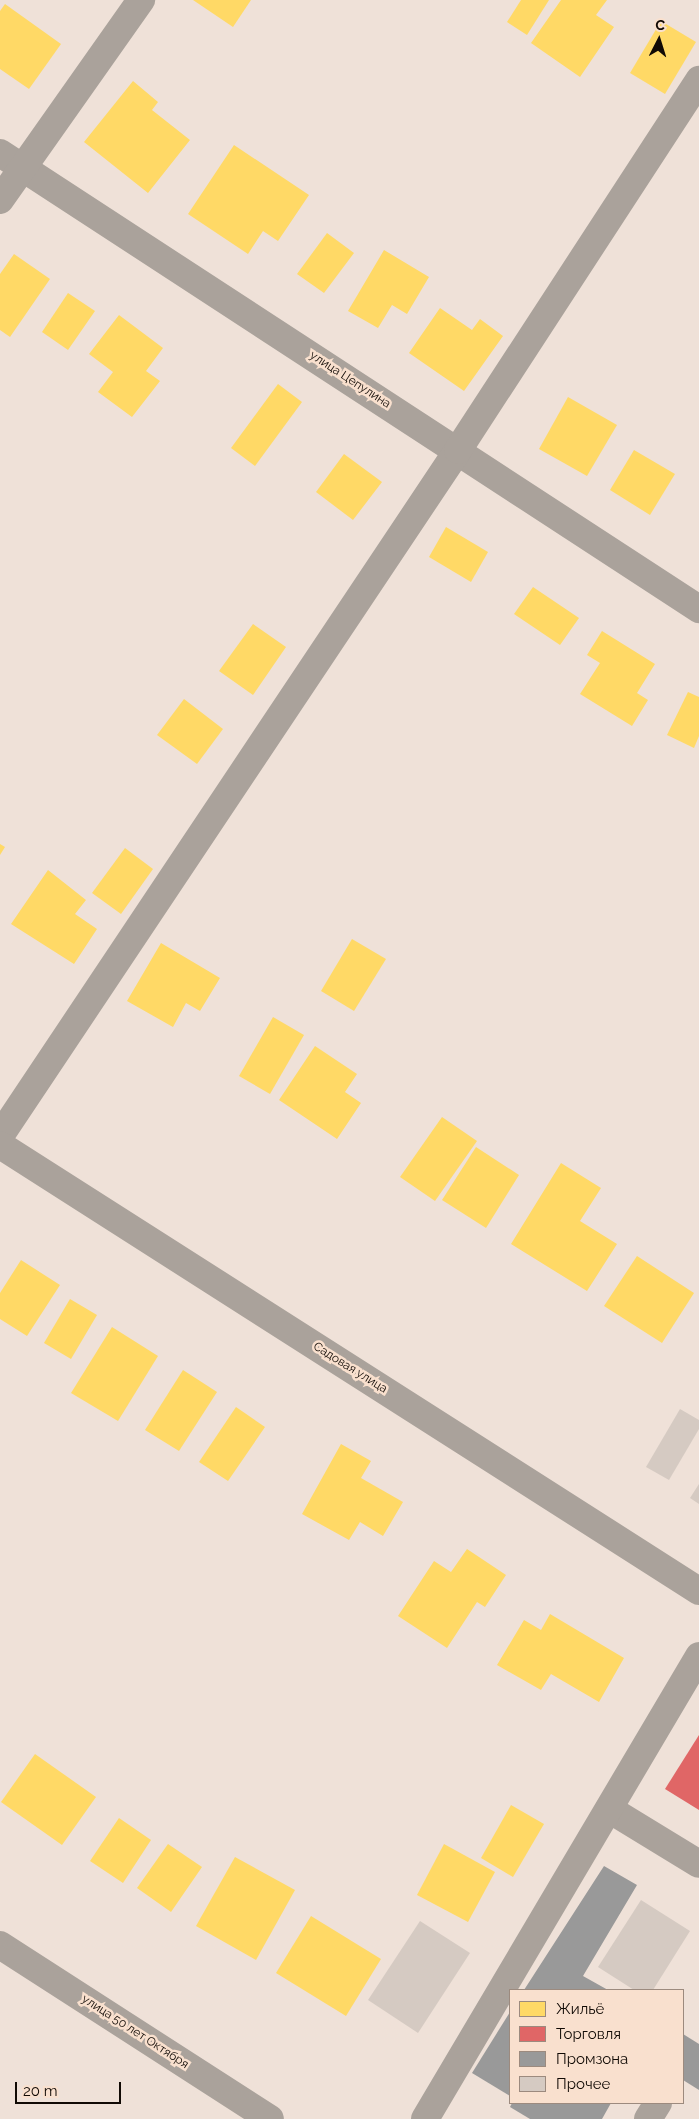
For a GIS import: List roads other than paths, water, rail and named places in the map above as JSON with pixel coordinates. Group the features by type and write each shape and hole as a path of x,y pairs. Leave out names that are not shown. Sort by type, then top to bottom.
{"street":[{"path":"0,200 141,0"},
{"path":"0,1136 458,450 699,80"},
{"name":"улица Цепулина","path":"0,153 699,609"},
{"name":"Садовая улица","path":"0,1145 699,1591"},
{"path":"425,2119 699,1656"},
{"path":"609,1809 699,1864"},
{"name":"улица 50 лет Октября","path":"0,1945 270,2119"},
{"path":"648,2119 657,2104"}]}
